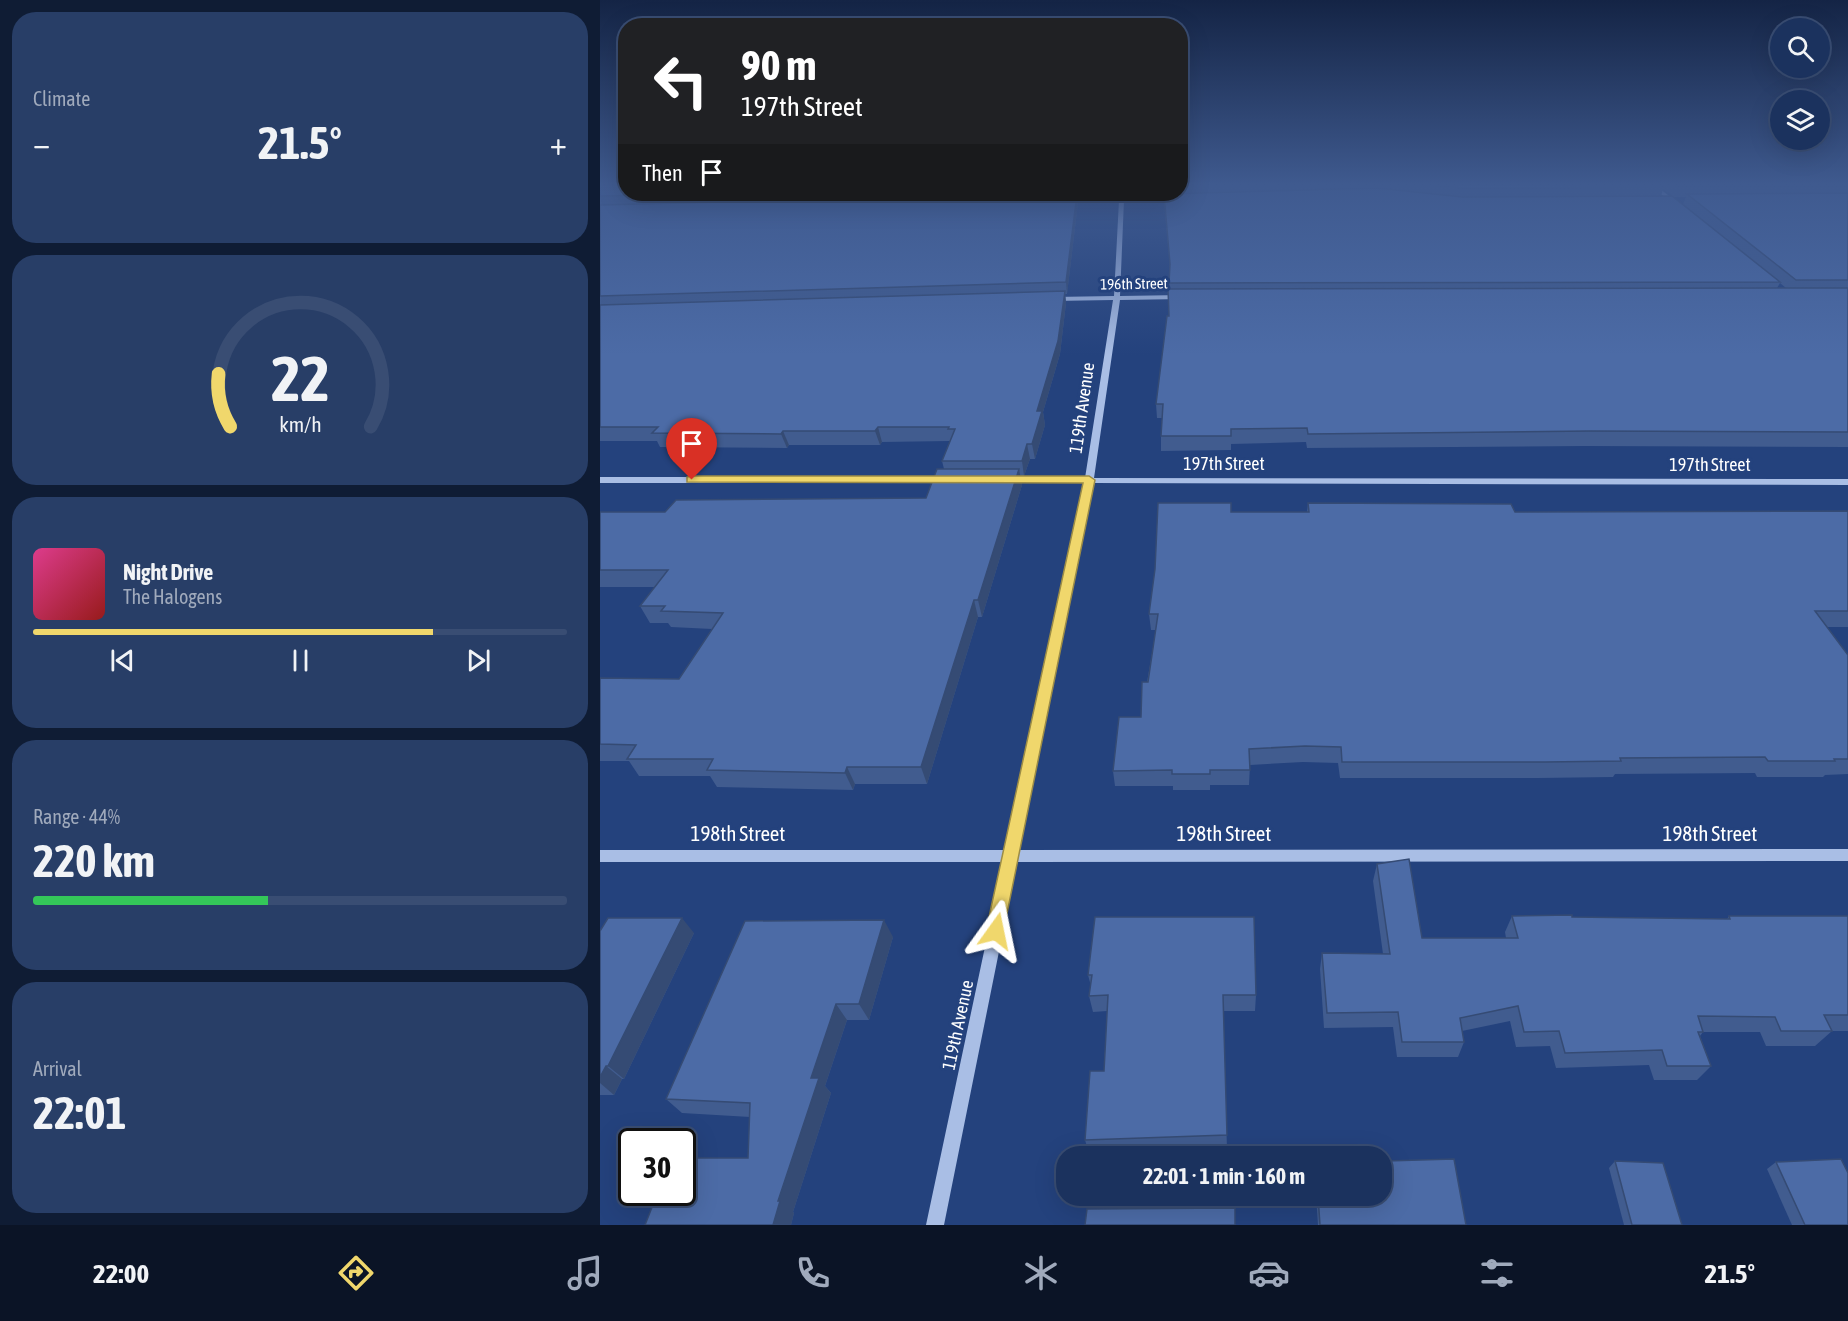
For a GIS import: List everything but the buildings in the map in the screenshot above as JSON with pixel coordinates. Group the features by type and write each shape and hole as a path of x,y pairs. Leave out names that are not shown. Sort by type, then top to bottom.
{"street":[{"name":"119th Avenue","path":"935,1225 1089,480 1117,297 1119,241"},
{"name":"196th Street","path":"1043,299 1187,297"},
{"path":"600,480 952,480"},
{"name":"197th Street","path":"999,480 1848,482"},
{"name":"198th Street","path":"600,856 1848,855"}],"route":[{"path":"692,480 1089,480 996,931"}]}
